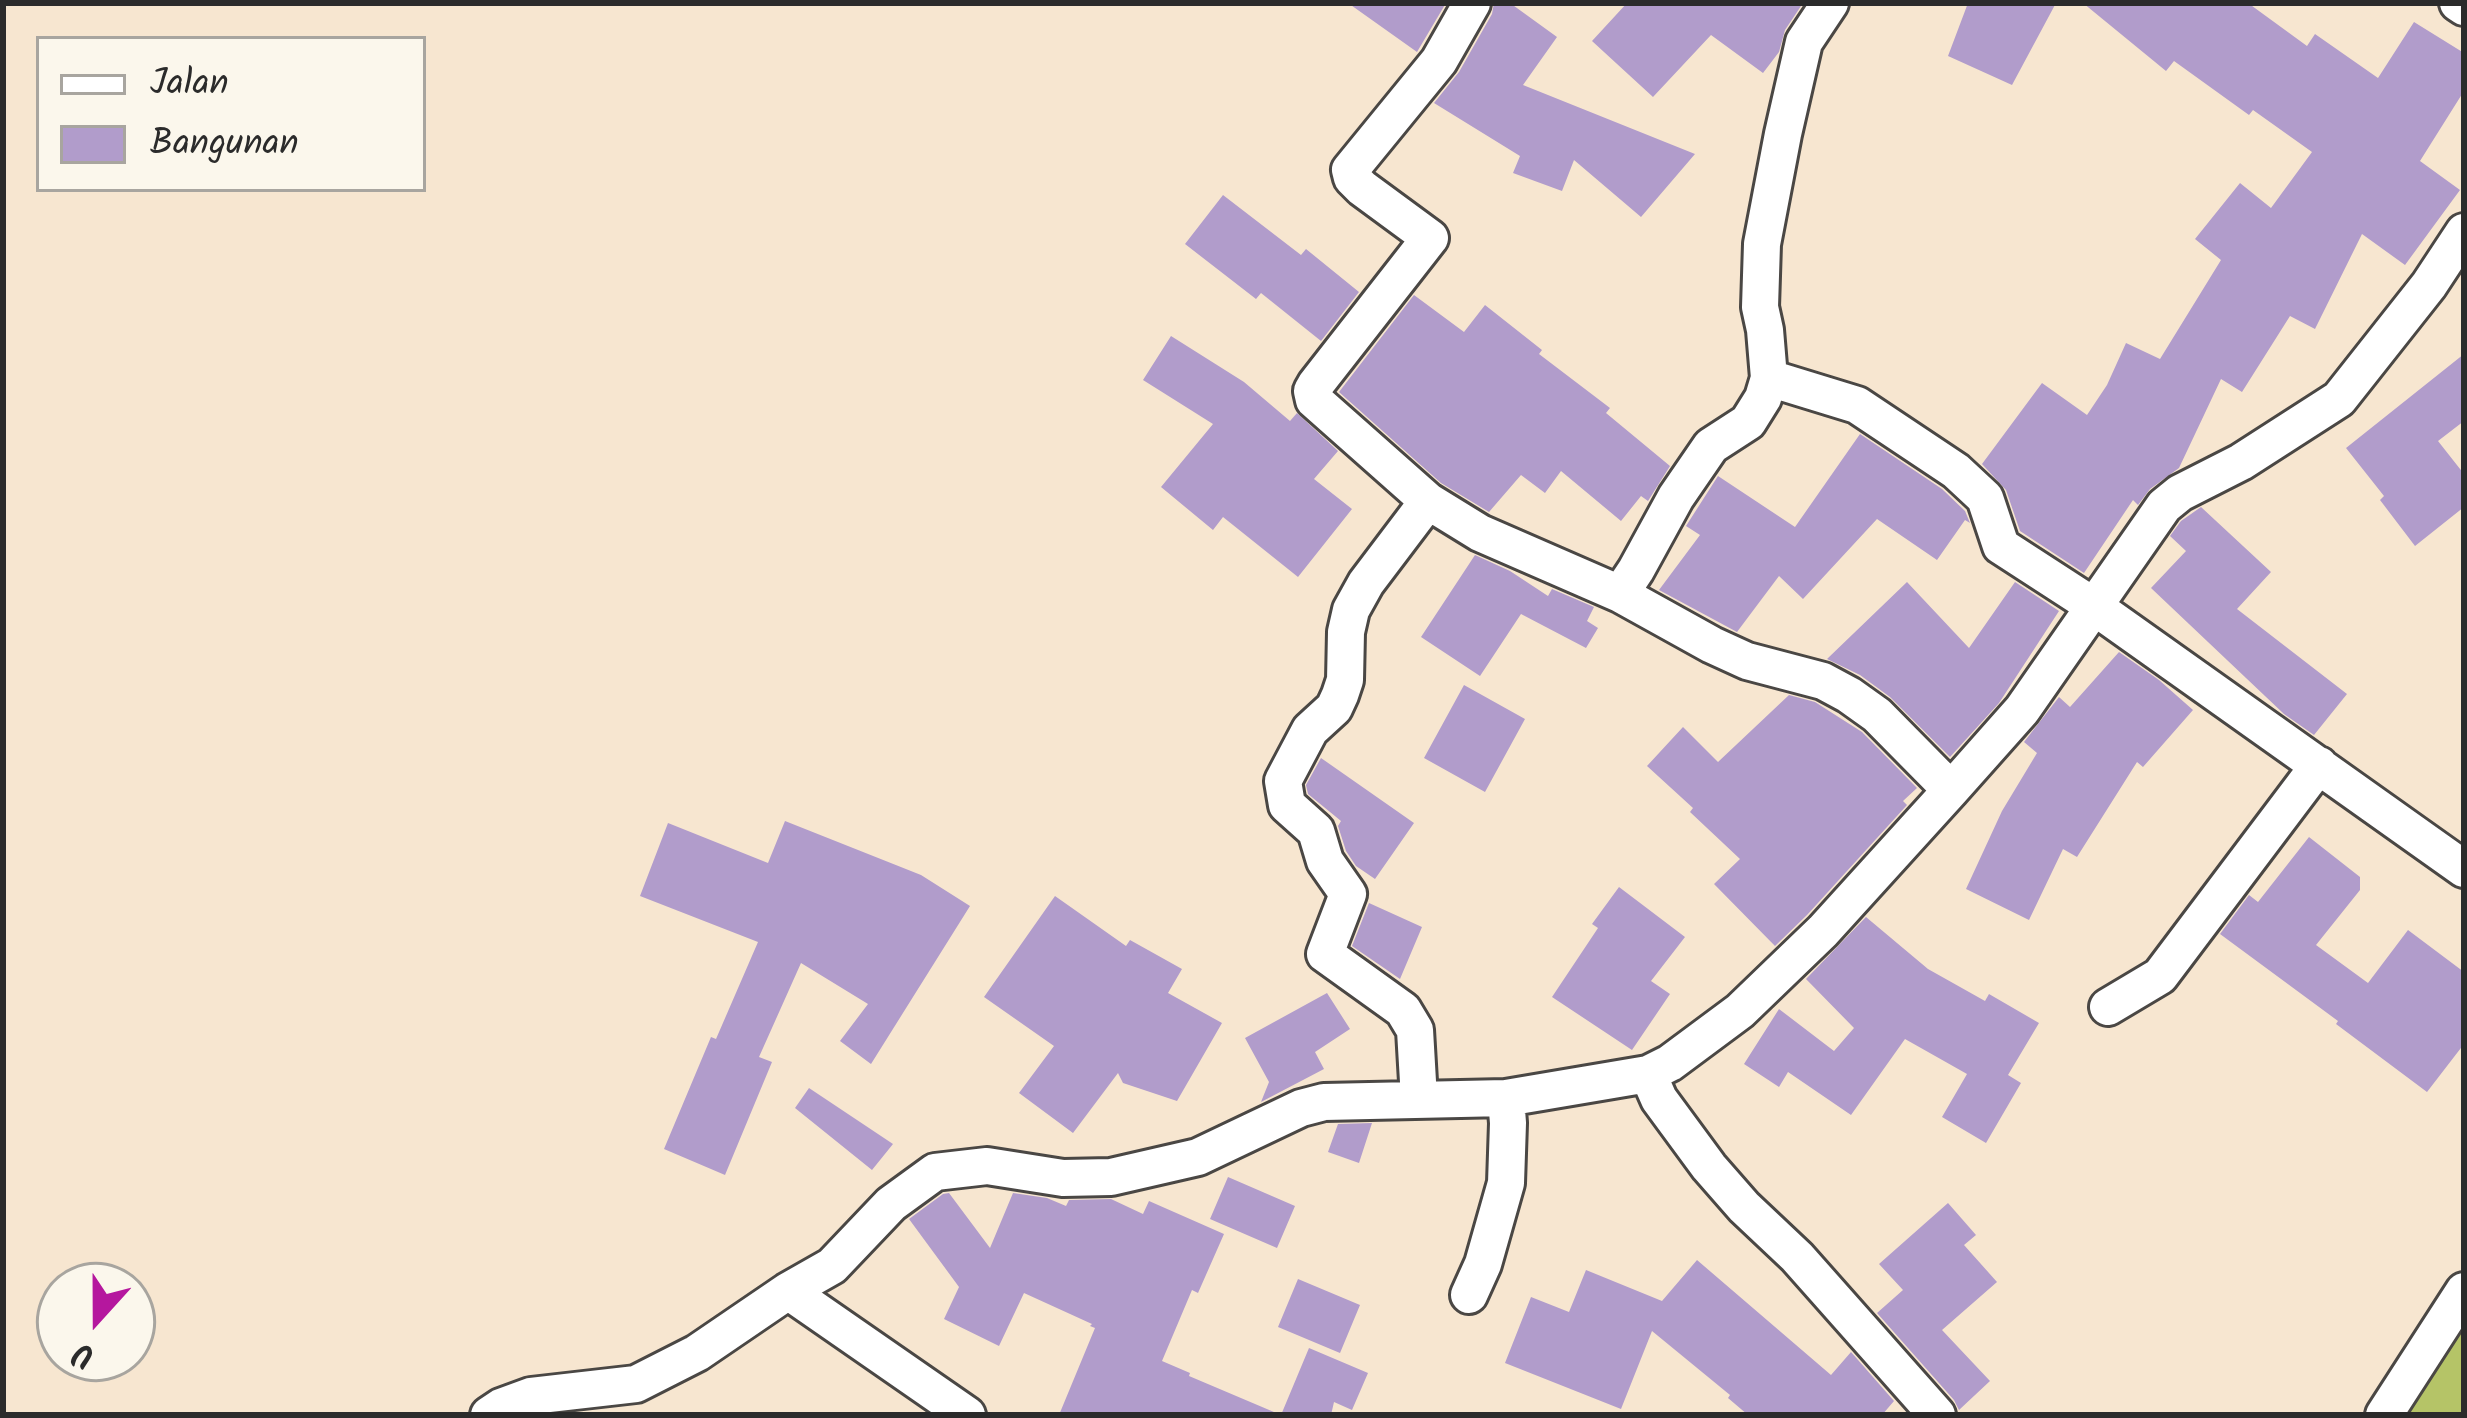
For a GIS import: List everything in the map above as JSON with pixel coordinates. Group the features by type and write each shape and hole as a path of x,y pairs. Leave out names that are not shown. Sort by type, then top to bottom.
{"street":[{"path":"1472,3 1439,61 1350,170 1361,188 1430,238 1312,391 1313,400 1428,501 1480,533 1620,594 1747,661 1823,681 1849,695 1876,715 1951,790"},
{"path":"1620,594 1711,446 1748,422 1763,398 1769,378 1760,307 1762,244 1804,42 1830,3"},
{"path":"489,1415 531,1396 636,1384 697,1353 832,1266 891,1204 934,1172 987,1166 1063,1178 1112,1177 1198,1157 1301,1108 1324,1102 1506,1098 1648,1074 1670,1063 1740,1011 1823,931 1951,790 2022,710 2171,499 2241,462 2339,399 2429,285 2464,232"},
{"path":"1769,378 1857,405 1956,471 1985,498 2001,546 2092,605 2464,869"},
{"path":"1419,1099 1415,1030 1402,1010 1325,954 1348,894 1325,861 1316,831 1287,805 1283,781 1310,730 1334,708 1340,695 1351,610 1428,501"},
{"path":"2108,1007 2160,976 2319,765"},
{"path":"1648,1074 1659,1100 1709,1167 1797,1257 1936,1415"},
{"path":"1469,1294 1483,1264 1506,1183 1506,1098"},
{"path":"788,1291 967,1415"},
{"path":"2384,1415 2464,1291"}],"green space":[{"path":"2464,1291 2464,1415 2384,1415"}],"building":[{"path":"1348,3 1446,3 1417,52"},
{"path":"1494,3 1510,3 1557,37 1523,85 1695,154 1641,217 1574,160 1562,191 1513,173 1520,156 1434,103 1459,72"},
{"path":"1627,3 1803,3 1763,73 1711,35 1653,97 1592,41"},
{"path":"1968,3 2056,3 2012,85 1948,56"},
{"path":"2083,3 2248,3 2307,46 2315,34 2378,78 2414,22 2464,53 2464,91 2420,161 2460,190 2405,265 2362,234 2315,329 2290,316 2242,392 2221,379 2179,468 2150,489 2138,505 2133,500 2084,573 2020,531 2006,490 1982,464 2042,383 2087,415 2126,343 2160,359 2221,260 2195,239 2240,183 2271,208 2312,152 2253,110 2249,115 2174,61 2166,71"},
{"path":"1223,195 1301,255 1306,249 1359,292 1321,341 1261,293 1256,299 1185,244"},
{"path":"1414,295 1464,332 1485,305 1610,408 1606,413 1670,466 1648,501 1641,496 1621,521 1561,471 1545,493 1521,475 1489,512 1441,483 1339,392"},
{"path":"1171,336 1244,382 1290,421 1297,413 1338,451 1314,479 1352,509 1298,577 1223,517 1213,530 1161,487 1213,424 1143,380"},
{"path":"2464,354 2464,421 2438,441 2464,474 2464,507 2415,546 2346,448"},
{"path":"1860,434 1942,489 1965,511 1970,523 1965,520 1937,560 1877,519 1803,599 1779,576 1737,632 1659,590 1700,535 1686,526 1718,476 1795,527"},
{"path":"2201,507 2271,572 2237,609 2347,694 2314,735 2284,714 2151,588 2186,551 2170,536"},
{"path":"1475,555 1548,596 1552,589 1594,607 1587,621 1598,628 1586,648 1521,614 1480,676 1421,637"},
{"path":"1907,582 1969,648 2015,582 2059,611 1999,703 1950,757 1890,697 1827,659"},
{"path":"2119,652 2193,710 2143,767 2137,762 2077,857 2063,849 2029,920 1966,889 2002,811 2037,753 2024,742 2059,697 2070,707"},
{"path":"1464,685 1525,719 1485,792 1424,758"},
{"path":"1789,695 1815,702 1862,732 1917,788 1903,801 1907,805 1775,946 1714,884 1740,859 1647,766 1683,727 1718,762"},
{"path":"1321,758 1414,823 1375,879 1356,866 1346,851 1338,826 1341,821 1308,794 1306,785"},
{"path":"785,821 921,875 970,906 871,1064 840,1041 868,1004 801,963 759,1057 772,1062 725,1175 664,1149 758,942 640,896 668,823 768,863"},
{"path":"2309,837 2360,877 2360,890 2316,945 2368,983 2408,930 2464,972 2464,1044 2427,1092 2220,934 2249,895 2258,902"},
{"path":"1619,887 1685,937 1651,981 1670,994 1632,1050 1552,997 1598,928 1592,924"},
{"path":"1055,896 1126,946 1130,940 1182,969 1168,993 1222,1023 1177,1101 1123,1083 1118,1073 1073,1133 1019,1093 1054,1046 984,997"},
{"path":"1369,903 1422,927 1400,979 1352,946"},
{"path":"1866,917 1928,969 1985,1001 1989,994 2039,1023 2008,1075 2021,1083 1986,1143 1942,1117 1967,1074 1905,1039 1851,1115 1788,1072 1779,1087 1744,1064 1779,1009 1834,1051 1854,1028 1806,979"},
{"path":"1327,993 1350,1029 1315,1052 1324,1069 1261,1102 1269,1082 1245,1038"},
{"path":"809,1088 893,1144 872,1170 795,1108"},
{"path":"1372,1123 1359,1163 1328,1152 1338,1124"},
{"path":"1228,1177 1295,1206 1277,1248 1210,1219"},
{"path":"949,1193 990,1248 1013,1193 1066,1206 1069,1200 1111,1199 1143,1214 1149,1201 1224,1234 1198,1293 1192,1290 1162,1361 1281,1415 1059,1415 1095,1328 1024,1293 999,1346 944,1319 959,1287 909,1219"},
{"path":"1948,1203 1976,1235 1964,1245 1997,1282 1942,1330 1990,1381 1959,1410 1877,1313 1903,1290 1879,1264"},
{"path":"1697,1260 1831,1375 1851,1352 1894,1401 1882,1415 1748,1415 1652,1331 1621,1409 1505,1363 1531,1297 1569,1312 1586,1270 1662,1301"},
{"path":"1298,1279 1360,1305 1340,1353 1278,1327"},
{"path":"1309,1348 1368,1373 1352,1410 1334,1402 1331,1415 1281,1415"}]}
